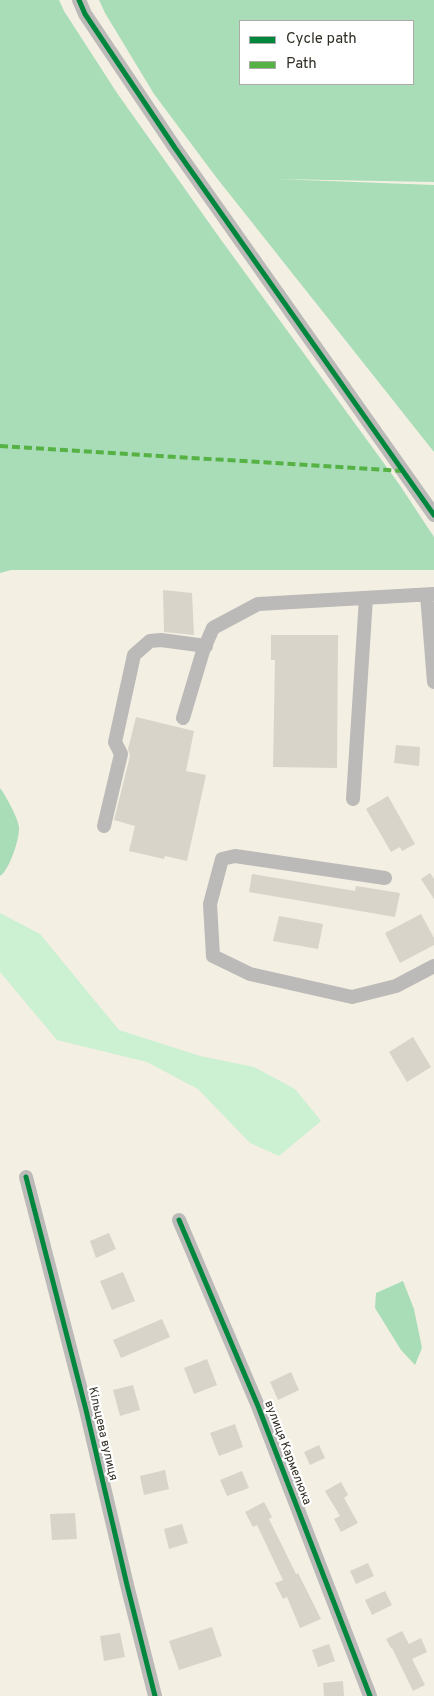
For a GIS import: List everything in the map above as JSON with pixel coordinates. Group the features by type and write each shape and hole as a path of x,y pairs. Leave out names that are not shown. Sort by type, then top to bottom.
{"street":[{"path":"79,0 85,14 175,148 434,515"},
{"path":"183,718 213,628 258,604 431,594 434,682"},
{"path":"353,799 366,598"},
{"path":"104,826 121,754 115,742 134,655 150,642 161,640 206,646"},
{"path":"384,878 236,856 222,859 210,904 213,956 250,974 352,997 396,986 434,966"},
{"name":"Кільцева вулиця","path":"26,1177 86,1410 155,1696"},
{"name":"вулиця Кармелюка","path":"179,1220 258,1406 370,1696"}],"green space":[{"path":"0,0 59,0 64,11 117,93 219,237 399,484 434,537 434,570 11,570 0,573"},
{"path":"99,0 434,0 434,182 276,179 434,185 434,452 216,177 154,94"},
{"path":"0,788 16,818 19,832 7,868 0,876"},
{"path":"0,913 40,934 119,1030 200,1056 254,1067 295,1089 321,1121 279,1156 250,1143 198,1089 147,1062 57,1040 0,972"},
{"path":"403,1281 414,1309 422,1348 415,1365 401,1350 375,1308 376,1293"}],"building":[{"path":"163,590 192,593 194,635 164,632"},
{"path":"271,635 338,635 337,768 273,767 275,660 271,660"},
{"path":"136,717 194,731 186,771 206,775 187,861 165,856 164,859 129,851 135,826 114,820 130,756 128,749"},
{"path":"396,745 420,747 419,766 394,763"},
{"path":"388,796 415,844 402,851 400,847 391,852 366,809"},
{"path":"430,873 434,879 434,899 421,879"},
{"path":"252,874 355,891 356,886 400,893 395,917 249,892"},
{"path":"421,914 434,938 434,945 400,963 385,933"},
{"path":"279,916 323,924 318,949 273,941"},
{"path":"413,1037 431,1067 407,1082 389,1052"},
{"path":"109,1233 116,1249 96,1258 90,1241"},
{"path":"123,1272 135,1301 112,1310 100,1281"},
{"path":"162,1319 170,1337 121,1358 113,1340"},
{"path":"207,1359 217,1385 194,1394 184,1368"},
{"path":"291,1372 299,1390 278,1400 270,1382"},
{"path":"133,1385 140,1410 120,1416 113,1390"},
{"path":"235,1424 243,1447 219,1456 210,1433"},
{"path":"319,1445 325,1458 310,1465 304,1452"},
{"path":"165,1470 169,1489 144,1495 140,1476"},
{"path":"242,1471 249,1488 227,1496 220,1480"},
{"path":"341,1482 348,1495 344,1498 358,1523 341,1532 334,1519 340,1516 325,1491"},
{"path":"264,1502 272,1517 269,1519 321,1619 300,1628 287,1597 283,1599 275,1583 283,1580 257,1525 253,1527 245,1512"},
{"path":"75,1513 77,1539 52,1540 50,1514"},
{"path":"182,1524 188,1543 169,1549 164,1529"},
{"path":"368,1563 374,1576 356,1584 350,1571"},
{"path":"385,1591 392,1605 372,1615 365,1600"},
{"path":"212,1627 222,1656 179,1670 169,1641"},
{"path":"402,1631 409,1644 421,1638 427,1652 412,1659 425,1685 413,1691 386,1639"},
{"path":"120,1633 125,1657 104,1661 100,1636"},
{"path":"329,1644 335,1661 318,1667 312,1650"},
{"path":"343,1681 344,1696 324,1696 323,1683"}],"marked path":[{"path":"0,446 403,471"}],"cycle path":[{"path":"79,0 85,14 175,148 434,515"},
{"path":"26,1177 86,1410 155,1696"},
{"path":"179,1220 258,1406 370,1696"}]}
